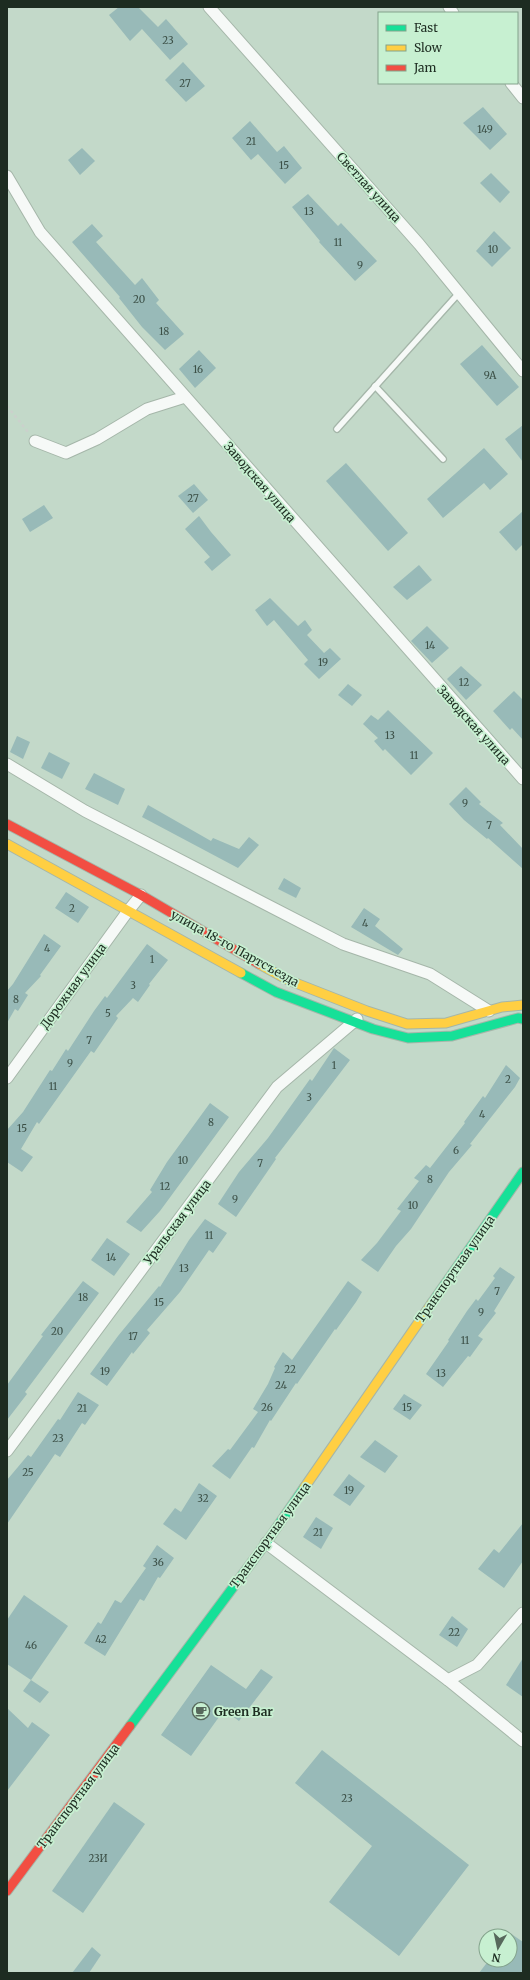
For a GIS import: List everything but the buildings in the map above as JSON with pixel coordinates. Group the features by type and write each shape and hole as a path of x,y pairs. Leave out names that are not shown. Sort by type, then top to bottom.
{"main road":[{"name":"улица 18-го Партсъезда","path":"7,824 141,896 288,980 367,1011 407,1024 446,1023 489,1011 523,1005"},
{"name":"улица 18-го Партсъезда","path":"7,844 276,992 354,1021 408,1038 452,1036 518,1018 523,1019"},
{"name":"Транспортная улица","path":"7,1891 266,1543 523,1172"}],"street":[{"name":"Светлая улица","path":"209,7 419,244 523,371"},
{"path":"512,84 523,98"},
{"name":"Заводская улица","path":"7,176 40,232 523,779"},
{"path":"36,441 66,453 97,439 147,409 185,397"},
{"path":"7,764 85,811 343,944 430,974 489,1011"},
{"name":"Дорожная улица","path":"7,1078 128,911 141,896"},
{"name":"Уральская улица","path":"7,1451 278,1086 367,1011"},
{"path":"266,1543 448,1680 523,1742"},
{"path":"448,1680 477,1665 523,1613"}],"lane":[{"path":"337,429 459,293"},
{"path":"375,386 443,459"}],"path":[{"path":"7,406 36,441"}],"traffic: fast":[{"path":"241,973 276,992 373,1029 408,1038 452,1036 518,1018 523,1019"},
{"path":"432,1303 523,1172"},
{"path":"130,1726 266,1543 304,1488"}],"traffic: slow":[{"path":"7,844 241,973"},
{"path":"259,964 288,980 367,1011 407,1024 446,1023 502,1007 523,1005"},
{"path":"304,1488 432,1303"}],"traffic: jam":[{"path":"7,824 141,895 259,964"},
{"path":"7,1891 130,1726"}],"place":[{"name":"Green Bar","path":"201,1711"}]}
